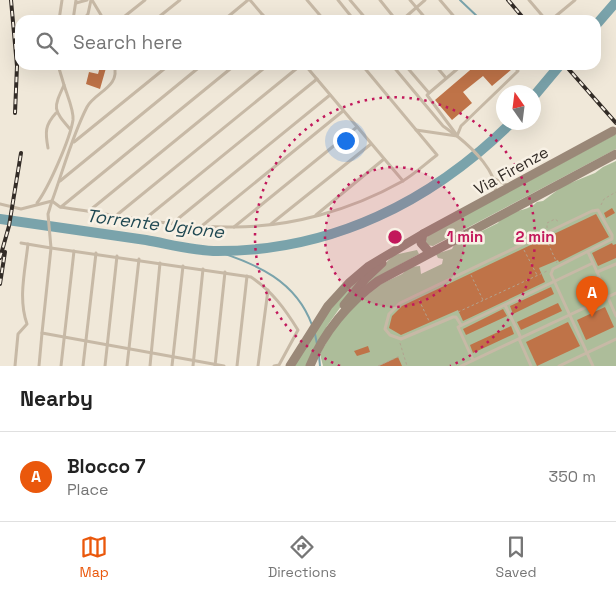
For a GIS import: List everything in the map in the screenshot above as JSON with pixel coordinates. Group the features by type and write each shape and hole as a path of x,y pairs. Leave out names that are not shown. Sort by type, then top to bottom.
{"main road":[{"name":"Via Firenze","path":"290,366 309,333 353,279 395,250 423,234 613,131"},
{"name":"Via Firenze","path":"325,337 350,306 369,288 429,252 616,154"},
{"path":"423,234 421,243 429,252"},
{"name":"Via Firenze","path":"310,366 334,318 360,285 395,250"}],"lane":[{"path":"60,15 62,0"},
{"path":"74,15 76,2 87,0"},
{"path":"87,15 91,0"},
{"path":"91,0 101,15"},
{"path":"126,15 145,0"},
{"path":"161,15 180,0"},
{"path":"230,15 249,0 263,15"},
{"path":"307,0 320,15"},
{"path":"338,0 350,15"},
{"path":"350,0 363,15"},
{"path":"380,0 392,15"},
{"path":"410,0 423,15"},
{"path":"407,15 425,0"},
{"path":"440,0 453,15"},
{"path":"529,0 542,15"},
{"path":"557,15 574,0"},
{"path":"37,204 53,176 74,118 60,70"},
{"path":"39,366 51,248 48,214 88,106 112,82 115,70"},
{"path":"74,142 163,70"},
{"path":"60,182 196,70"},
{"path":"60,207 229,70"},
{"path":"89,211 262,70"},
{"path":"118,215 297,70"},
{"path":"308,70 403,181"},
{"path":"0,204 21,208 52,202 60,207 203,226 233,227 270,225 314,216 367,200 403,181 437,155 366,70"},
{"path":"396,70 443,126 467,144 484,165 492,177 496,191 494,196"},
{"path":"409,70 429,93"},
{"path":"439,70 446,78"},
{"path":"456,70 427,95 430,102 457,136"},
{"path":"457,136 461,126 517,70"},
{"path":"145,218 316,79"},
{"path":"64,85 55,105 56,113 70,129"},
{"path":"174,222 330,95"},
{"path":"203,226 343,111"},
{"path":"48,148 44,132 48,122 56,113"},
{"path":"233,227 357,127"},
{"path":"416,130 457,136"},
{"path":"270,225 372,144"},
{"path":"314,216 384,159"},
{"path":"492,177 513,186"},
{"path":"461,325 456,317 453,317 406,338 396,339 386,332 385,324 389,314 400,303 592,211 598,210 612,235 612,239 553,268 550,274 593,366"},
{"path":"21,243 247,276 268,290 283,306 298,330 279,365 274,366"},
{"path":"15,366 18,334 27,324 23,312 22,295 28,244"},
{"path":"62,366 74,251"},
{"path":"588,252 616,316"},
{"path":"84,366 96,254"},
{"path":"106,366 118,256"},
{"path":"127,366 139,259"},
{"path":"150,366 160,263"},
{"path":"474,360 458,327 593,264"},
{"path":"597,272 616,264"},
{"path":"172,366 183,266"},
{"path":"193,366 203,269"},
{"path":"215,365 225,272"},
{"path":"238,366 247,276"},
{"path":"258,366 268,290"},
{"path":"461,366 616,292"},
{"path":"505,305 531,366"},
{"path":"42,333 224,366"},
{"path":"560,366 616,339"}],"path":[{"path":"598,210 604,199 616,192"},
{"path":"546,233 547,223 550,220 555,219 563,225"},
{"path":"545,238 559,266"},
{"path":"524,248 537,275"},
{"path":"457,313 553,268"},
{"path":"471,275 483,300"},
{"path":"418,300 431,325"},
{"path":"396,339 401,344 402,355 407,366"},
{"path":"378,366 402,355"}],"green space":[{"path":"616,134 616,149 433,246 426,245 425,240 429,235"},
{"path":"616,161 616,366 323,366 320,354 334,329 370,289 402,274 410,267 420,266 421,274 442,264 443,259 438,258 436,254 452,249 454,245 498,223 506,215 543,201 563,186 595,173"},
{"path":"417,250 419,254 381,275 361,291 359,288 394,255"},
{"path":"364,274 327,326 306,366 292,366 325,314"}],"building":[{"path":"99,70 105,70 100,89 86,84 89,72 98,74"},
{"path":"470,70 511,70 492,86 483,76 463,92 472,103 452,120 435,100"},
{"path":"612,208 615,213 606,218 604,213"},
{"path":"596,214 609,237 559,262 558,260 539,268 545,282 463,321 458,310 401,335 389,328 392,316 402,306"},
{"path":"612,243 613,245 616,244 616,258 598,266 592,253"},
{"path":"551,287 554,294 513,314 510,306"},
{"path":"558,303 562,311 521,330 517,322"},
{"path":"605,307 614,327 586,340 577,320"},
{"path":"503,309 507,316 466,335 463,329"},
{"path":"568,322 580,346 537,366 526,342"},
{"path":"511,326 514,334 473,353 470,345"},
{"path":"368,346 370,352 357,356 354,351"},
{"path":"398,357 402,366 379,366"}],"waterway":[{"path":"460,0 476,15"},
{"name":"Torrente Ugione","path":"601,19 616,2"},
{"name":"Torrente Ugione","path":"541,88 556,70"},
{"name":"Torrente Ugione","path":"0,219 209,251 260,249 301,242 340,231 377,216 413,198 448,176 481,151 503,130"},
{"path":"216,251 246,262 273,276 296,297 312,325"},
{"path":"315,334 317,344"},
{"path":"319,356 320,366"}],"railway":[{"path":"11,0 15,44"},
{"path":"508,0 521,15"},
{"path":"15,113 17,70"},
{"path":"569,70 616,123"},
{"path":"0,258 9,226 21,153"},
{"path":"0,284 5,252"}],"place":[{"name":"Blocco 7","path":"592,317"}]}
